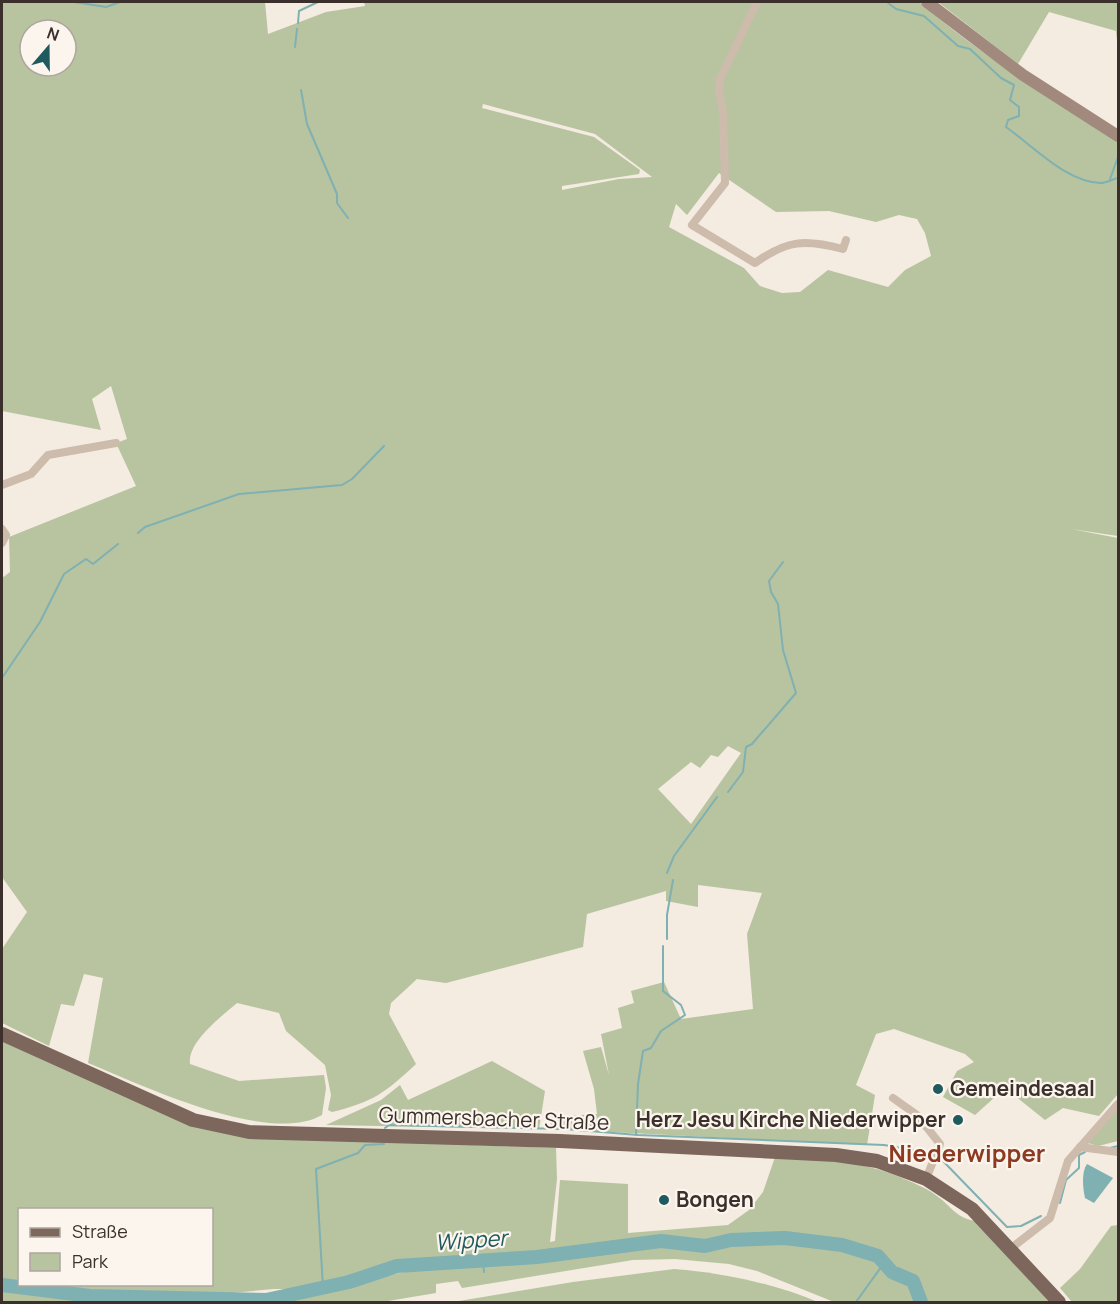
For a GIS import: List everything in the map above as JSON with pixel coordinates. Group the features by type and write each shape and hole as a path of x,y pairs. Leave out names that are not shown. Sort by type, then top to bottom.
{"main road":[{"path":"927,2 987,49 1119,136"},
{"name":"Gummersbacher Straße","path":"2,1034 193,1120 249,1132 560,1141 836,1155 885,1163 926,1179 972,1209 1059,1302"}],"street":[{"path":"757,2 720,79 725,183 692,225 755,263 787,244 816,242 843,249 846,240"},
{"path":"2,485 31,474 48,455 116,443"},
{"path":"2,529 6,535 2,543"},
{"path":"893,1098 917,1115 940,1144 926,1179"},
{"path":"1010,1249 1050,1218 1068,1161 1119,1104"},
{"path":"1080,1147 1119,1152"}],"green space":[{"path":"2,2 265,2 268,34 326,12 365,6 364,2 750,2 755,4 757,2 919,2 991,58 1118,141 1118,536 1071,529 1118,538 1118,1094 1099,1116 1063,1108 1045,1120 1005,1088 975,1115 943,1097 957,1071 974,1062 965,1054 894,1029 876,1034 856,1085 875,1095 867,1145 550,1129 551,1117 597,1114 594,1089 583,1051 601,1047 609,1075 601,1034 622,1028 618,1008 634,1003 631,991 664,982 681,1019 753,1009 747,934 762,893 698,885 698,907 666,901 666,891 587,914 583,947 446,983 417,979 391,1003 389,1014 416,1064 378,1095 332,1112 328,1110 331,1095 325,1065 286,1031 279,1013 237,1003 200,1038 194,1047 190,1064 239,1081 324,1075 326,1088 322,1115 299,1123 270,1123 238,1118 205,1109 88,1063 103,978 84,974 74,1006 61,1004 49,1046 2,1023 2,949 27,912 2,877 2,578 10,572 9,537 136,486 116,443 127,439 111,386 92,399 101,430 2,411","holes":["483,104 595,134 652,177 619,179 562,190 562,186 639,174 640,170 594,137 482,108","719,173 776,212 829,211 876,222 899,215 917,219 925,233 931,256 905,270 888,287 828,270 800,292 782,293 760,286 744,268 669,227 676,204 687,215","728,746 741,753 691,824 658,789 691,762 700,768 711,755 718,757"]},
{"path":"938,2 1118,2 1118,50 1116,31 1049,12 1018,64"},
{"path":"2,1038 190,1123 471,1145 556,1148 557,1179 550,1242 555,1241 560,1180 628,1184 628,1233 728,1225 749,1210 763,1192 775,1157 870,1167 924,1188 958,1214 975,1221 1053,1302 834,1302 757,1271 729,1264 675,1259 633,1260 462,1288 458,1281 436,1284 436,1293 382,1302 2,1302 2,1289 89,1300 181,1301 270,1293 307,1295 467,1257 420,1259 307,1289 274,1289 186,1297 87,1297 2,1285"},
{"path":"492,1061 545,1091 539,1129 326,1125 381,1100 400,1085 408,1100"},
{"path":"1118,1109 1118,1141 1098,1146 1088,1143"},
{"path":"1118,1225 1118,1302 1072,1302 1060,1288 1080,1269 1111,1226"},
{"path":"674,1269 748,1280 783,1289 818,1302 453,1302 573,1282"}],"water":[{"path":"1087,1164 1113,1178 1094,1203 1085,1198 1084,1194 1083,1176"}],"waterway":[{"path":"74,2 106,7 120,2"},
{"path":"298,23 299,11 318,2"},
{"path":"887,2 896,9 924,16 958,46 970,49 1001,78 1014,85 1010,100 1019,107 1019,116 1008,120 1006,127 1050,162 1088,181 1103,183 1118,178"},
{"path":"295,47 297,29"},
{"path":"301,90 307,124 337,194 337,203 348,218"},
{"path":"1110,179 1118,157"},
{"path":"138,533 145,527 239,494 342,485 352,479 384,446"},
{"path":"2,678 40,622 64,574 86,559 93,564 118,544"},
{"path":"728,792 743,772 746,747 752,744 796,693 783,650 778,604 771,592 769,581 783,562"},
{"path":"667,873 674,856 717,797"},
{"path":"667,939 667,915 673,880"},
{"path":"636,1135 638,1084 643,1051 651,1048 661,1031 685,1015 681,1005 663,991 663,946"},
{"path":"385,1128 389,1125 565,1129 638,1135 884,1145 931,1153"},
{"path":"323,1287 316,1169 358,1153 365,1145 384,1144"},
{"path":"1110,1148 1118,1146"},
{"path":"1060,1203 1066,1180 1079,1168 1079,1155 1085,1152"},
{"path":"941,1159 1007,1227 1021,1226 1041,1216"},
{"name":"Wipper","path":"2,1285 90,1296 266,1300 349,1282 397,1266 537,1257 661,1241 705,1246 731,1240 785,1238 842,1245 878,1256 892,1272 913,1281 921,1302"},
{"path":"483,1260 484,1272"},
{"path":"856,1302 884,1263"}],"place":[{"name":"Gemeindesaal","path":"938,1089"},
{"name":"Herz Jesu Kirche Niederwipper","path":"958,1120"},
{"name":"Bongen","path":"664,1200"}],"district":[{"name":"Niederwipper","path":"967,1154"}]}
